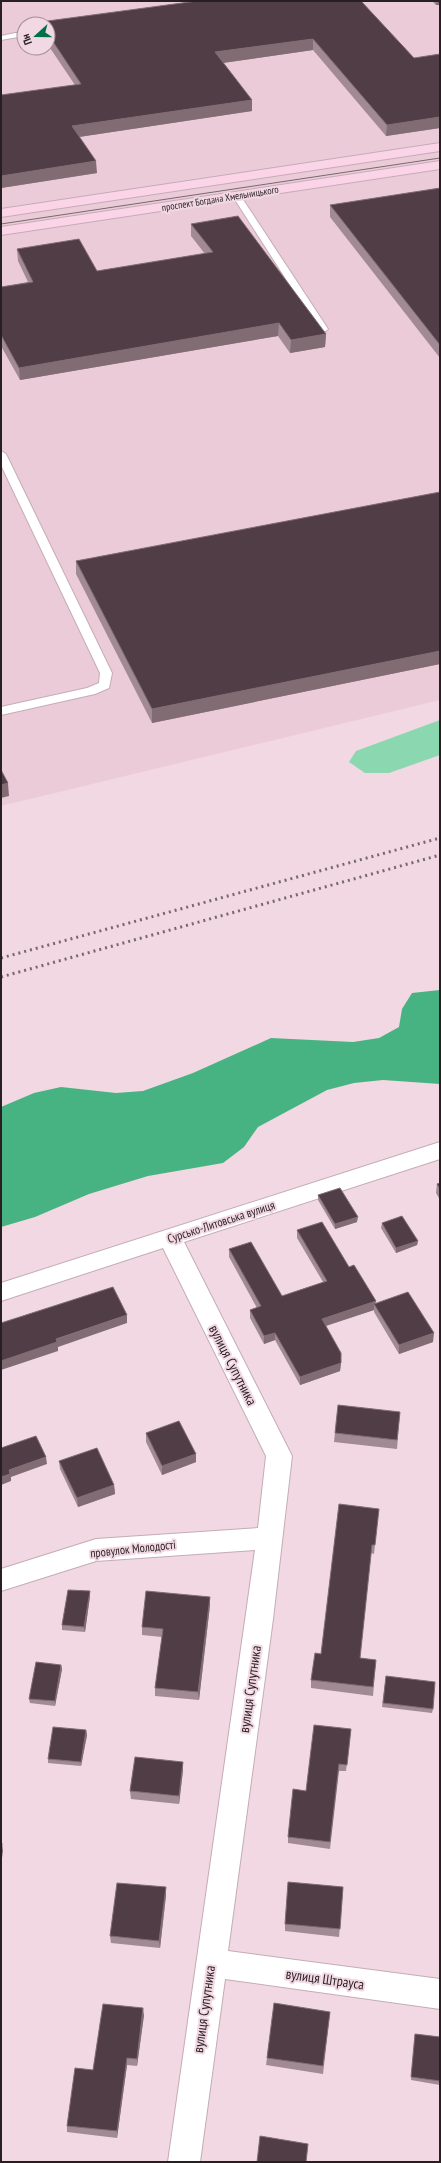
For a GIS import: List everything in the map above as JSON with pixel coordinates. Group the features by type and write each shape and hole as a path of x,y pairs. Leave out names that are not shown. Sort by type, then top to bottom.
{"main road":[{"name":"проспект Богдана Хмельницького","path":"1,213 440,147"},
{"name":"проспект Богдана Хмельницького","path":"1,231 440,165"}],"street":[{"name":"Сурсько-Литовська вулиця","path":"1,1292 440,1150"},
{"name":"вулиця Супутника","path":"170,1238 279,1456 268,1538 260,1619 184,2162"},
{"name":"провулок Молодості","path":"1,1580 96,1550 268,1538"},
{"name":"вулиця Штрауса","path":"211,1963 440,1994"}],"lane":[{"path":"1,38 15,35"},
{"path":"236,195 323,329"},
{"path":"1,454 106,673 105,685 91,691 1,711"}],"shaded area":[{"path":"1,1 440,1 440,700 1,806"}],"green space":[{"path":"440,720 440,755 389,773 365,773 349,762 356,751"},
{"path":"440,990 440,1084 383,1080 354,1083 327,1090 258,1127 244,1147 223,1163 148,1176 89,1194 35,1217 1,1227 1,1107 34,1093 61,1087 116,1093 143,1091 193,1073 271,1038 353,1042 379,1038 399,1027 402,1009 412,993"}],"building":[{"path":"197,1 361,1 414,58 440,54 440,117 387,125 313,39 215,52 252,100 72,126 96,161 1,176 1,95 81,84 56,46 56,20"},
{"path":"440,188 440,345 330,205"},
{"path":"238,216 326,334 291,340 279,323 19,368 1,335 1,287 33,282 17,249 79,239 97,271 213,252 191,224"},
{"path":"440,492 440,651 152,709 76,561"},
{"path":"1,770 8,783 1,785"},
{"path":"340,1188 358,1217 335,1224 318,1195"},
{"path":"402,1216 418,1241 396,1248 382,1223"},
{"path":"322,1222 349,1267 354,1265 376,1301 322,1319 341,1353 341,1363 300,1377 275,1333 264,1336 250,1310 261,1306 229,1249 251,1242 282,1296 327,1281 297,1230"},
{"path":"113,1287 127,1315 56,1339 57,1342 1,1361 1,1323"},
{"path":"408,1292 434,1333 399,1345 374,1304"},
{"path":"338,1405 400,1412 397,1440 335,1433"},
{"path":"179,1421 196,1454 162,1466 146,1433"},
{"path":"36,1436 46,1457 9,1470 10,1474 1,1477 1,1448"},
{"path":"97,1448 114,1485 77,1498 59,1461"},
{"path":"339,1504 379,1509 375,1545 372,1545 360,1658 376,1660 373,1687 311,1680 315,1653 321,1654"},
{"path":"68,1590 90,1591 84,1627 62,1625"},
{"path":"146,1591 210,1597 198,1692 155,1688 163,1629 142,1627"},
{"path":"36,1662 61,1665 55,1701 29,1699"},
{"path":"386,1676 435,1682 433,1709 383,1703"},
{"path":"314,1725 351,1729 347,1765 339,1764 330,1842 288,1837 293,1789 306,1791"},
{"path":"53,1727 86,1730 81,1762 48,1759"},
{"path":"135,1757 183,1762 179,1796 130,1791"},
{"path":"288,1882 343,1887 340,1929 285,1924"},
{"path":"117,1883 166,1887 159,1941 110,1936"},
{"path":"274,2003 330,2012 323,2066 267,2058"},
{"path":"103,2004 143,2008 137,2059 127,2058 117,2131 67,2126 75,2068 93,2070"},
{"path":"415,2034 440,2037 440,2081 411,2077"},
{"path":"260,2136 308,2144 306,2162 257,2162"}],"tram line":[{"path":"1,224 440,158"}],"railway":[{"path":"1,958 440,838"},
{"path":"1,977 440,855"}]}
